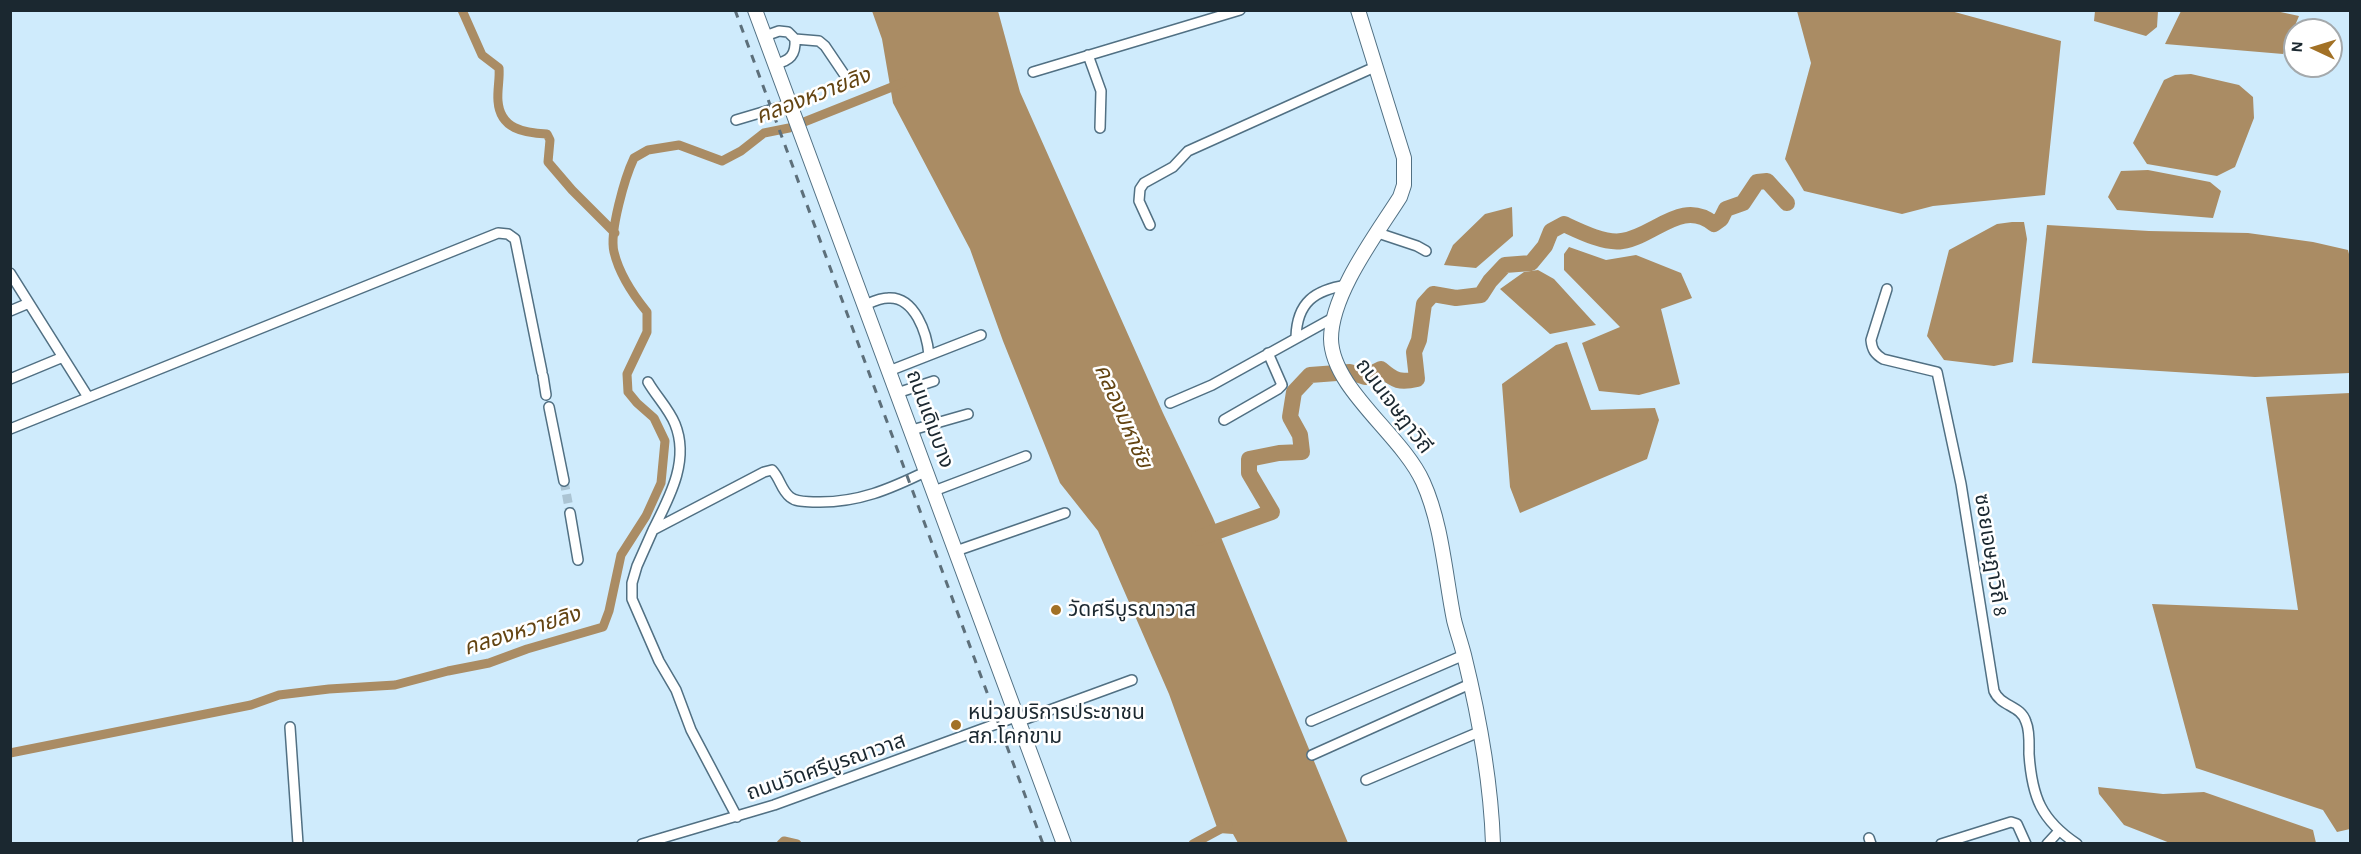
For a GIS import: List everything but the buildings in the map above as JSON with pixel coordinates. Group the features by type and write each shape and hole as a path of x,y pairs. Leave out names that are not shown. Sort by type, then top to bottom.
{"street":[{"name":"ถนนเดิมบาง","path":"755,10 1064,843"},
{"path":"1034,72 1240,10"},
{"name":"ถนนเจษฎาวิถี","path":"1358,10 1404,158 1405,173 1400,197 1347,285 1333,318 1331,339 1335,360 1344,378 1400,445 1423,482 1434,516 1479,732 1491,805 1493,843"},
{"path":"765,36 779,31 788,32 795,39 819,41 825,46 848,80"},
{"path":"775,64 787,62 793,55 795,39"},
{"path":"1088,55 1101,91 1100,128"},
{"path":"1150,225 1139,201 1140,189 1144,183 1173,167 1188,151 1377,66"},
{"path":"736,120 792,110"},
{"path":"10,429 498,233 508,234 515,238 546,395"},
{"path":"1377,233 1408,242 1426,251"},
{"path":"10,273 88,397"},
{"path":"1296,336 1301,311 1310,300 1330,288 1347,285"},
{"name":"ซอยเจษฎาวิถี 8","path":"1887,289 1872,347 1883,359 1937,372 1961,484 1995,691 1998,699 2023,714 2027,724 2031,776 2038,801 2047,817 2059,831 2077,843"},
{"path":"865,305 888,298 898,299 909,307 918,316 928,342 929,355"},
{"path":"10,311 29,303"},
{"path":"1170,403 1212,385 1296,336 1333,318"},
{"path":"889,371 981,335"},
{"path":"1224,420 1282,385 1268,353"},
{"path":"10,379 63,357"},
{"path":"897,393 934,381"},
{"path":"648,382 675,424 680,442 680,461 675,481 637,566 632,583 632,599 659,661 676,690 692,730 737,818"},
{"path":"549,407 564,481"},
{"path":"912,430 968,414"},
{"path":"934,491 1026,456"},
{"path":"653,530 772,470 789,496 799,501 832,502 869,496 891,489 927,471"},
{"path":"570,513 578,560"},
{"path":"956,551 1065,513"},
{"path":"1311,721 1464,655"},
{"name":"ถนนวัดศรีบูรณาวาส","path":"642,843 737,818 1132,680"},
{"path":"1312,755 1470,684"},
{"path":"290,727 298,843"},
{"path":"1366,780 1479,732"},
{"path":"1944,843 2010,822 2017,824 2026,843"},
{"path":"2047,843 2059,831"}],"water":[{"name":"คลองมหาชัย","path":"872,11 998,11 1020,92 1163,413 1213,518 1348,843 1238,843 1233,834 1219,833 1169,694 1098,531 1060,483 1003,341 970,249 893,103 882,39"},
{"path":"1797,11 1951,11 2061,41 2045,195 1933,206 1902,214 1804,191 1785,159 1811,63"},
{"path":"2095,11 2158,11 2157,27 2146,36 2094,21"},
{"path":"2181,11 2276,11 2299,16 2298,18 2283,18 2283,54 2165,44"},
{"path":"2191,74 2239,85 2253,97 2254,118 2235,167 2217,176 2147,164 2133,143 2164,80 2175,75"},
{"path":"2148,170 2210,182 2221,191 2213,218 2117,210 2108,197 2121,171"},
{"path":"1512,207 1513,236 1476,268 1444,265 1453,245 1485,214"},
{"path":"2024,222 2027,239 2013,362 1994,366 1944,360 1927,336 1949,250 1997,224"},
{"path":"2047,225 2149,231 2248,233 2313,242 2348,250 2350,258 2350,373 2255,377 2032,363"},
{"path":"1569,247 1606,260 1636,255 1681,273 1692,298 1661,309 1680,384 1639,395 1599,391 1582,343 1620,327 1564,270 1564,254"},
{"path":"1538,270 1554,279 1596,325 1550,334 1500,289 1524,272"},
{"path":"1567,342 1591,410 1655,408 1659,420 1647,459 1520,513 1510,487 1502,384 1556,345"},
{"path":"2350,393 2350,829 2337,832 2323,810 2196,768 2152,604 2298,610 2266,397"},
{"path":"2098,787 2163,794 2204,792 2313,830 2316,843 2170,843 2124,825 2099,794"}],"waterway":[{"path":"462,10 482,55 499,68 498,101 503,118 522,131 547,134 550,140 548,162 615,233"},
{"name":"คลองหวายลิง","path":"10,753 251,705 279,695 395,685 489,663 527,649 603,627 609,611 621,555 646,516 661,483 665,441 654,418 628,392 627,374 647,332 647,312 623,276 616,260 613,243 619,205 634,158 648,150 679,145 722,161 741,151 764,133 789,128 902,83"},
{"path":"1199,538 1272,512 1249,473 1249,459 1279,453 1302,452 1300,435 1290,417 1294,392 1310,375 1350,372 1365,377 1381,369 1398,380 1417,379 1414,352 1419,340 1424,304 1433,294 1456,298 1481,295 1505,265 1531,263 1545,246 1551,231 1564,224 1608,241 1634,238 1668,221 1691,215 1702,217 1714,224 1721,219 1726,209 1743,203 1757,182 1767,181 1787,203"},
{"path":"1193,844 1228,825"},
{"path":"781,844 784,841 797,844"}],"tunnel":[{"path":"564,481 570,513"}],"railway":[{"path":"735,10 1043,844"}],"place":[{"name":"วัดศรีบูรณาวาส","path":"1056,610"},
{"name":"หน่วยบริการประชาชน สภ.โคกขาม","path":"956,725"}]}
